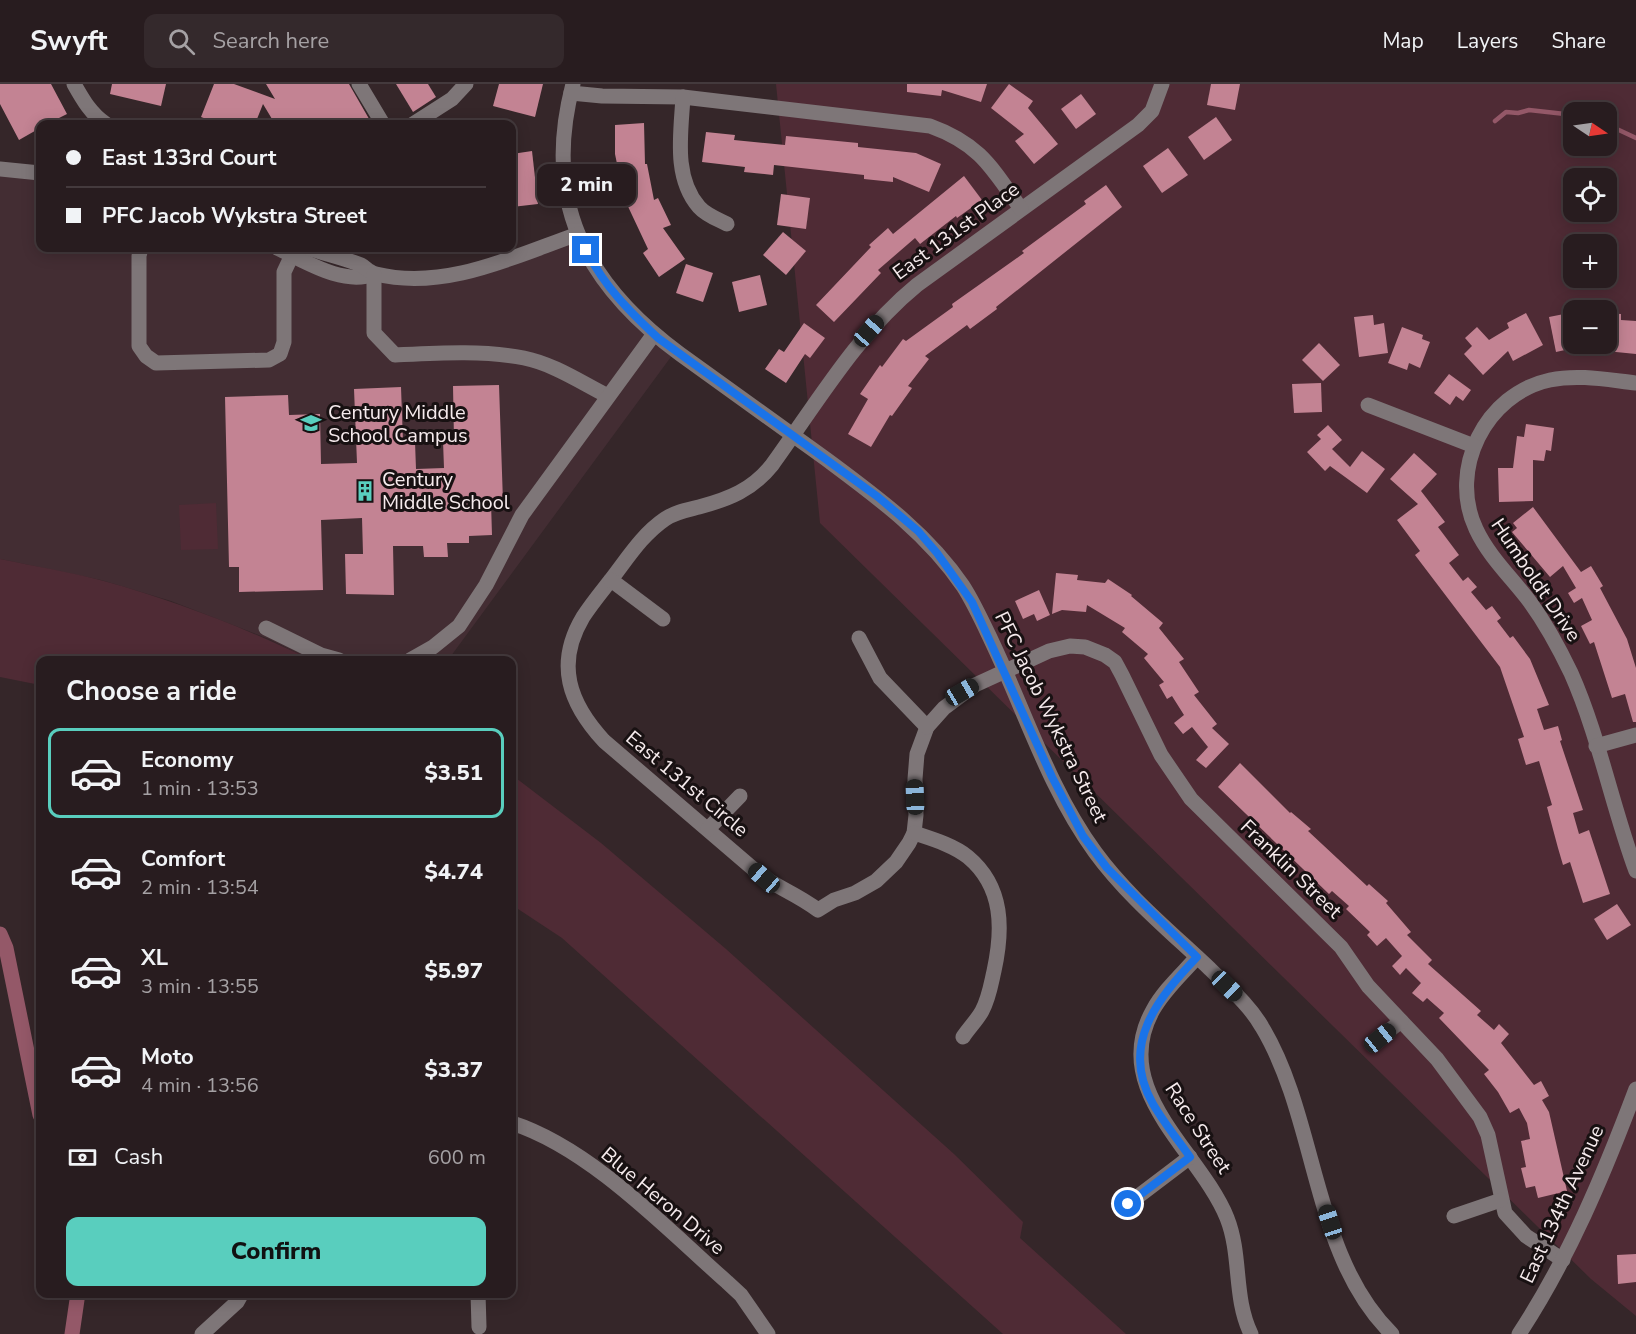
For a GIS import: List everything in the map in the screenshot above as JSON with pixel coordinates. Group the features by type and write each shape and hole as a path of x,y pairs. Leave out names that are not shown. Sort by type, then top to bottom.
{"street":[{"path":"74,84 85,104 99,120"},
{"path":"359,84 381,120"},
{"path":"419,120 452,99 466,84"},
{"name":"East 131st Place","path":"794,435 863,339 891,306 1145,119 1156,102 1162,84"},
{"path":"572,88 603,96 683,97 930,126 950,133 976,150 1021,209"},
{"name":"PFC Jacob Wykstra Street","path":"572,88 563,128 562,164 568,203 578,234 592,262 614,295 654,334 878,497 918,531 962,585 1005,670 1052,777 1083,836 1107,868 1242,1001 1263,1028 1282,1070 1343,1259 1368,1309 1392,1334"},
{"path":"683,97 679,154 686,180 698,206 707,214 727,224"},
{"path":"0,169 36,173"},
{"path":"320,252 363,267 374,274 414,278 479,269 578,234"},
{"path":"140,252 139,346 156,363 269,360 280,354 284,342 284,272 292,255"},
{"path":"286,252 328,271 354,278 362,279 374,274"},
{"path":"374,274 374,333 395,355 498,355 526,358 552,367 608,396"},
{"path":"417,656 433,647 459,626 486,585 522,515 654,334"},
{"name":"Humboldt Drive","path":"1636,383 1573,377 1536,385 1507,401 1484,427 1474,446 1466,480 1468,511 1482,541 1529,601 1557,644 1572,675 1636,871"},
{"path":"1368,405 1474,446"},
{"name":"East 131st Circle","path":"794,435 762,478 745,491 725,500 666,518 651,530 588,609 574,636 567,674 568,684 585,717 598,735 764,878 802,898 818,910 876,881 896,862 914,833 917,754 927,727 962,692 1005,670"},
{"path":"611,580 663,619"},
{"path":"266,628 325,656"},
{"path":"859,638 879,678 927,727"},
{"name":"Franklin Street","path":"1005,670 1049,651 1070,646 1085,647 1105,655 1114,662 1161,756 1191,799 1341,947 1368,986 1437,1059 1480,1117 1490,1145 1505,1213 1518,1229 1563,1260"},
{"path":"1596,746 1636,735"},
{"path":"708,830 740,796"},
{"path":"914,833 936,841 969,858 990,886 997,901 1001,934 988,998 963,1037"},
{"name":"Race Street","path":"1197,957 1172,984 1152,1012 1144,1035 1142,1059 1144,1076 1153,1103 1219,1200 1228,1220 1234,1239 1241,1308 1251,1334"},
{"path":"1380,1038 1401,1021"},
{"name":"East 134th Avenue","path":"1519,1334 1563,1260 1593,1195 1636,1089"},
{"name":"Blue Heron Drive","path":"516,1125 554,1142 618,1186 727,1282 750,1308 768,1334"},
{"path":"1128,1204 1190,1157"},
{"path":"1454,1216 1501,1200"},
{"path":"202,1334 239,1298"},
{"path":"478,1298 479,1327"}],"shaded area":[{"path":"776,84 1636,84 1636,1316 1591,1279 820,523"},
{"name":"Century Middle School Campus","path":"0,169 36,173 36,252 286,252 328,271 433,277 578,234 592,262 676,350 451,656 303,656 269,639 171,601 101,580 0,559"},
{"path":"216,503 218,549 181,550 179,505"},
{"path":"0,559 91,578 157,597 235,626 303,656 36,656 36,684 0,677"},
{"path":"516,778 601,843 726,949 954,1154 1023,1222 1020,1238 1126,1334 1003,1334 562,938 516,908"}],"building":[{"path":"0,84 51,84 67,114 55,120 36,120 36,130 19,140 0,104"},
{"path":"112,84 166,84 161,106 110,94"},
{"path":"214,84 234,84 275,99 266,84 349,84 370,120 273,120 263,104 257,120 209,120 201,117"},
{"path":"396,84 428,84 436,97 413,112"},
{"path":"499,84 543,84 535,117 493,106"},
{"path":"907,84 987,84 981,102 942,90 941,96 907,92"},
{"path":"1009,84 1033,101 1028,108 1058,144 1034,164 1015,141 1024,134 991,108"},
{"path":"1211,84 1240,84 1235,110 1207,105"},
{"path":"1081,94 1096,114 1076,129 1061,109"},
{"path":"1216,117 1232,140 1204,160 1188,137"},
{"path":"644,123 645,164 647,164 654,200 658,198 671,225 663,228 685,259 659,277 643,253 648,249 624,198 615,154 615,125"},
{"path":"706,132 735,135 734,140 785,145 786,136 858,143 858,147 916,153 941,164 929,192 893,177 893,182 864,179 864,175 774,165 773,175 744,172 745,167 702,162"},
{"path":"1168,148 1188,175 1162,193 1143,166"},
{"path":"532,151 538,204 516,207 516,153"},
{"path":"964,176 982,200 957,218 956,216 920,244 915,238 878,270 881,273 834,322 816,305 871,247 869,245 888,228 893,234"},
{"path":"1106,185 1122,207 996,307 997,309 970,329 967,325 925,356 929,359 908,386 912,388 892,416 890,415 871,447 848,434 868,399 860,394 880,365 882,367 903,339 906,341 953,307 952,304 1024,253 1022,251 1086,204 1084,201"},
{"path":"781,194 810,198 806,229 777,225"},
{"path":"783,232 806,251 786,275 763,255"},
{"path":"686,264 713,273 703,302 676,293"},
{"path":"760,275 767,305 739,312 732,282"},
{"path":"1526,313 1543,345 1513,361 1508,351 1483,375 1464,354 1472,346 1465,338 1477,327 1489,340 1509,328 1507,323"},
{"path":"1563,314 1563,350 1556,352 1549,317"},
{"path":"1617,314 1621,314 1621,320 1636,321 1636,354 1617,352"},
{"path":"1373,315 1374,325 1384,323 1388,353 1359,357 1354,317"},
{"path":"804,323 825,338 810,358 805,354 786,383 765,369 779,349 784,352"},
{"path":"1402,327 1423,335 1422,339 1430,342 1420,368 1409,363 1407,370 1388,363"},
{"path":"1319,343 1340,365 1323,381 1302,360"},
{"path":"1449,374 1471,390 1463,401 1456,396 1450,405 1434,393"},
{"path":"1321,383 1322,412 1294,413 1292,384"},
{"name":"Century Middle School","path":"499,385 503,502 491,502 492,535 469,536 469,543 447,543 448,557 424,557 423,546 393,546 394,595 346,594 345,554 363,554 362,518 321,520 323,590 239,592 239,567 229,567 225,397 288,395 289,415 320,414 321,464 357,463 354,389 401,387 403,442 415,442 416,469 444,468 443,441 454,440 453,386"},
{"path":"1526,424 1554,428 1551,451 1546,450 1544,461 1533,460 1533,501 1499,502 1498,468 1513,468 1517,436 1524,437"},
{"path":"1328,425 1342,440 1332,449 1350,467 1362,451 1385,469 1367,493 1330,466 1325,471 1307,452 1321,439 1317,435"},
{"path":"1414,453 1437,474 1421,491 1445,522 1438,527 1459,555 1449,563 1463,581 1468,577 1477,587 1471,592 1486,610 1492,606 1501,618 1497,621 1510,638 1513,636 1530,659 1549,705 1537,709 1544,730 1558,726 1562,740 1560,741 1583,810 1573,813 1579,834 1589,830 1610,894 1583,903 1570,862 1563,865 1547,807 1552,805 1539,761 1526,765 1518,739 1524,737 1500,667 1415,555 1420,551 1397,520 1418,504 1390,479"},
{"path":"1533,507 1581,572 1591,566 1603,586 1600,588 1627,639 1636,668 1636,722 1633,722 1625,694 1612,698 1594,642 1590,644 1581,626 1592,620 1582,598 1574,603 1568,593 1576,588 1563,566 1550,577 1512,532 1517,528 1513,523"},
{"path":"1056,573 1078,575 1077,580 1105,583 1108,579 1132,595 1163,623 1159,628 1184,659 1179,662 1199,692 1194,695 1217,724 1212,728 1229,744 1206,768 1196,760 1208,747 1192,727 1183,734 1174,723 1184,715 1172,696 1167,699 1159,685 1164,682 1144,658 1148,654 1122,632 1125,628 1087,605 1086,612 1062,610 1052,614"},
{"path":"1039,590 1050,615 1037,621 1034,614 1023,619 1015,601"},
{"path":"1240,763 1290,813 1311,829 1308,831 1367,886 1369,884 1388,901 1386,903 1411,932 1407,935 1432,960 1428,964 1481,1011 1477,1015 1494,1030 1499,1024 1509,1034 1501,1043 1534,1085 1541,1081 1549,1096 1542,1100 1549,1112 1567,1191 1538,1198 1535,1186 1526,1188 1521,1168 1526,1167 1521,1141 1530,1139 1527,1123 1519,1108 1510,1113 1484,1074 1489,1070 1439,1018 1444,1013 1427,998 1423,1002 1412,993 1421,983 1406,968 1400,975 1392,966 1402,956 1386,938 1377,946 1367,935 1370,932 1346,909 1349,906 1332,891 1329,894 1218,787"},
{"path":"1617,904 1631,925 1607,940 1594,919"},
{"path":"1636,1254 1636,1282 1618,1284 1617,1255"}],"waterway":[{"path":"1495,121 1506,112 1518,113 1529,110 1563,114"},
{"path":"1617,129 1636,138"},
{"path":"0,934 6,948 36,1095"},
{"path":"72,1334 77,1298"}],"place":[{"name":"Century Middle School Campus","path":"311,423"},
{"name":"Century Middle School","path":"365,491"}],"route":[{"path":"586,250 604,282 619,301 658,338 878,497 918,531 962,585 972,602 1052,777 1083,836 1107,868 1197,957 1172,984 1152,1012 1144,1035 1142,1059 1149,1095 1190,1157 1128,1204"}]}
